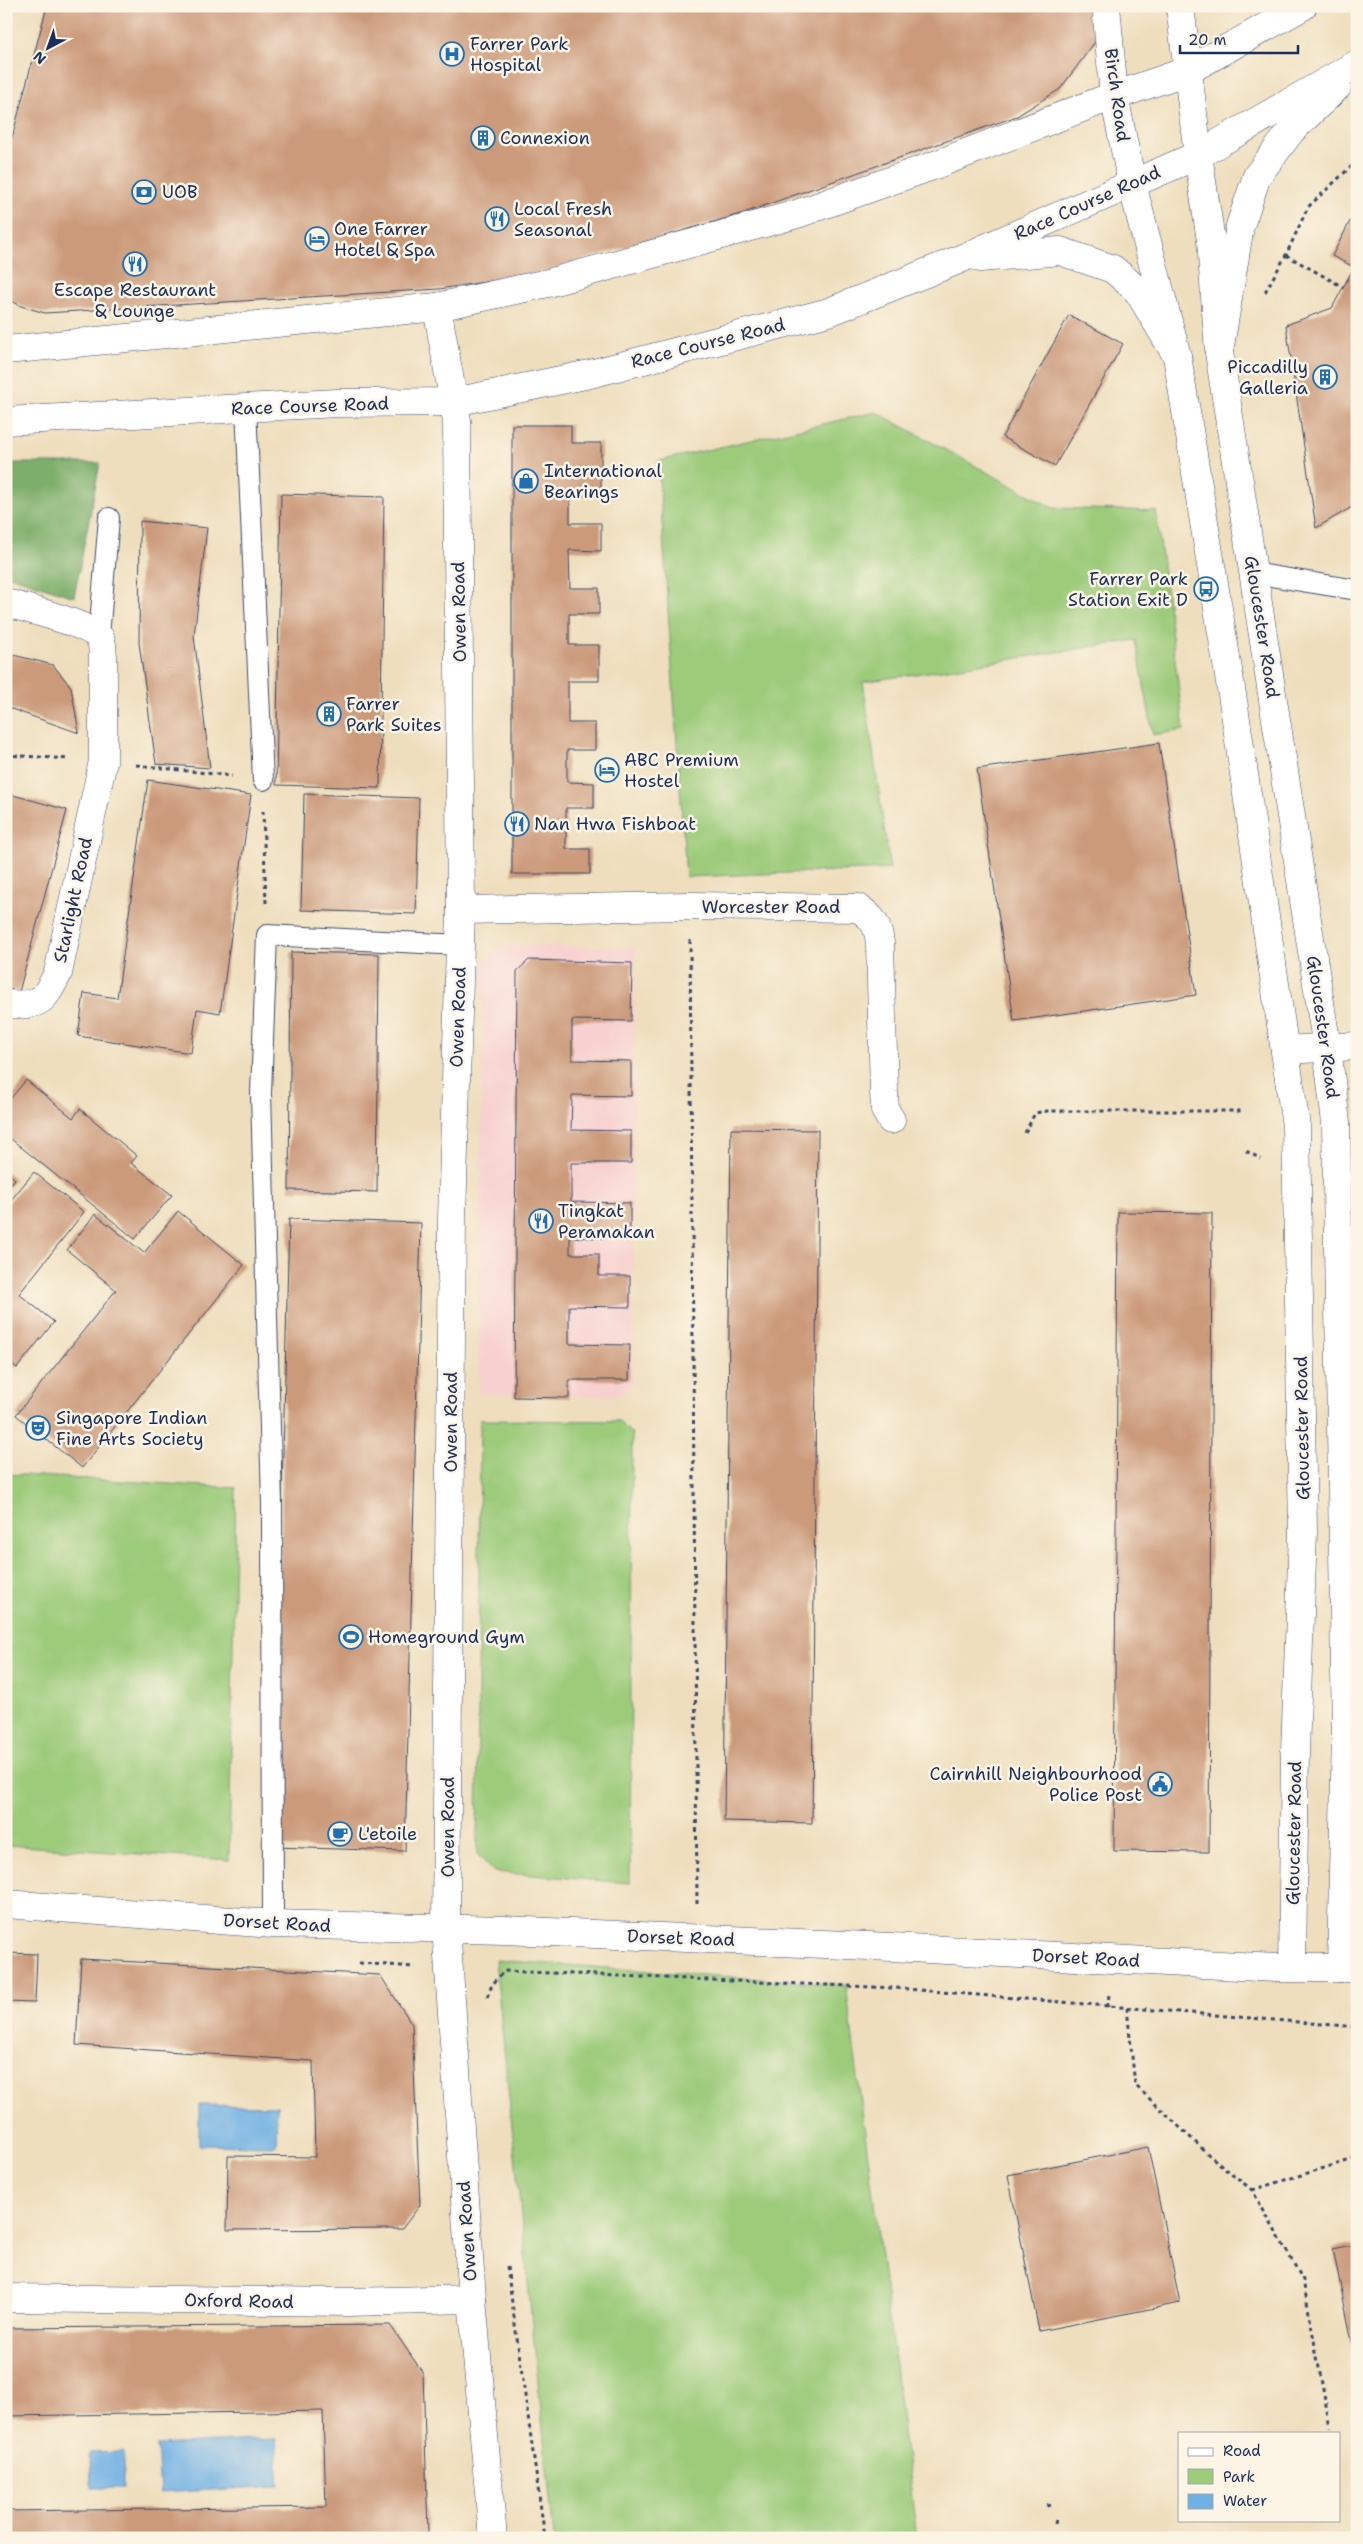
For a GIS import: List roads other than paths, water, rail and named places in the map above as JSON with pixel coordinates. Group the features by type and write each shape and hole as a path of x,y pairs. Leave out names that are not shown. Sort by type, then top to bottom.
{"street":[{"name":"Birch Road","path":"1106,6 1114,96 1132,184"},
{"path":"1180,6 1198,155"},
{"path":"6,350 437,307 548,283 796,214 983,148 1114,96 1187,71 1303,6"},
{"name":"Race Course Road","path":"6,421 336,403 454,402 590,374 829,312 958,260 1198,155 1357,64"},
{"path":"1219,352 1240,226 1257,176 1291,131 1357,69"},
{"name":"Gloucester Road","path":"1198,155 1211,241 1219,352 1327,1048 1336,1123 1349,1968"},
{"name":"Gloucester Road","path":"1132,184 1177,356 1235,713 1296,1126 1304,1532 1296,1752 1292,1967"},
{"path":"958,260 1060,251 1113,269 1138,291 1177,356"},
{"name":"Owen Road","path":"437,307 457,421 461,910 452,1219 446,1928 472,2299 493,2538"},
{"path":"6,603 52,616 90,630 99,636"},
{"name":"Starlight Road","path":"6,1004 30,1005 41,1000 49,991 58,973 103,761 102,641 99,636"},
{"name":"Worcester Road","path":"461,910 690,906 844,906 858,908 869,915 878,927 885,1110 891,1120"},
{"path":"1285,1050 1357,1046"},
{"name":"Dorset Road","path":"6,1904 273,1924 446,1928 881,1946 1292,1967 1349,1968"},
{"name":"Oxford Road","path":"6,2298 348,2302 472,2299"}],"lane":[{"path":"246,408 263,780"},
{"name":"Starlight Road","path":"99,636 109,518"},
{"path":"1253,573 1357,590"},
{"path":"273,1924 272,1503 260,1093 267,935 460,945"}],"water":[{"path":"199,2105 277,2106 276,2146 199,2145"},
{"path":"276,2439 279,2486 160,2493 157,2445"},
{"path":"124,2452 124,2488 91,2488 90,2453"}],"place":[{"name":"Farrer Park Hospital","path":"452,54"},
{"name":"Connexion","path":"483,138"},
{"name":"UOB","path":"144,192"},
{"name":"Local Fresh Seasonal","path":"497,219"},
{"name":"One Farrer Hotel & Spa","path":"317,239"},
{"name":"Escape Restaurant & Lounge","path":"135,264"},
{"name":"Piccadilly Galleria","path":"1325,377"},
{"name":"International Bearings","path":"526,481"},
{"name":"Farrer Park Station Exit D","path":"1206,589"},
{"name":"Farrer Park Suites","path":"329,714"},
{"name":"ABC Premium Hostel","path":"607,770"},
{"name":"Nan Hwa Fishboat","path":"517,824"},
{"name":"Tingkat Peramakan","path":"541,1221"},
{"name":"Singapore Indian Fine Arts Society","path":"38,1428"},
{"name":"Homeground Gym","path":"351,1637"},
{"name":"Cairnhill Neighbourhood Police Post","path":"1160,1784"},
{"name":"L'etoile","path":"340,1834"}]}
